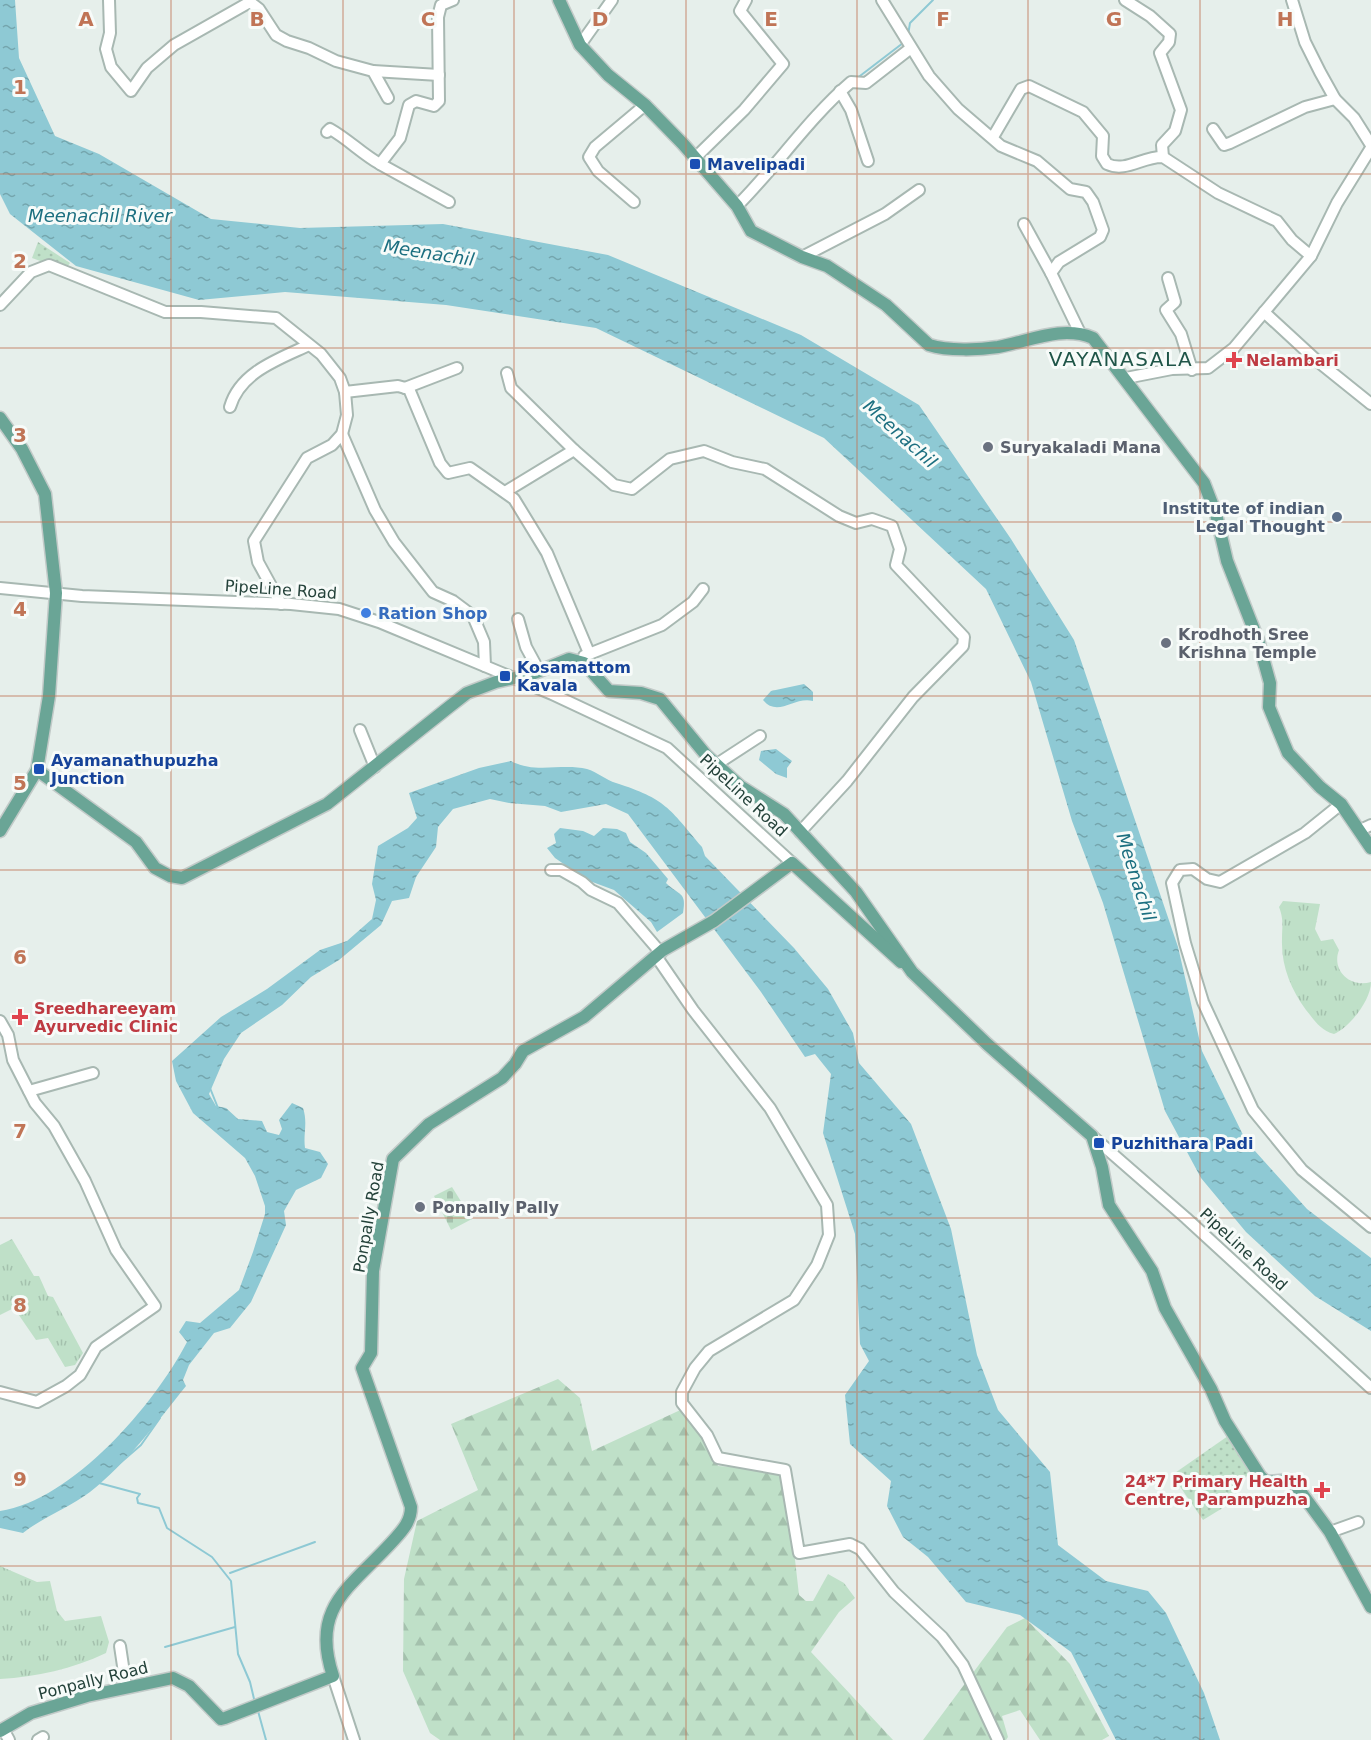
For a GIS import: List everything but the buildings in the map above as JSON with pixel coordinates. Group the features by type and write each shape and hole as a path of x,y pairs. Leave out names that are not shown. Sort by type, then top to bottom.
{"main road":[{"path":"559,0 580,45 608,75 645,105 695,158 737,206 742,219 751,231 802,257 827,266 886,305 920,339 936,347 996,347 1064,332 1080,333 1093,338 1126,378 1204,483 1216,514 1227,561 1258,640 1270,683 1269,707 1288,753 1320,787 1366,827 1371,848"},
{"path":"0,418 22,449 45,494 56,593 49,696 37,770 0,831"},
{"path":"37,770 136,842 155,868 170,876 182,878 327,804 467,693 496,682 516,679 569,659 584,663 609,691 641,693 660,699 717,765 740,786 784,814 856,892 912,972 987,1044 1092,1136 1102,1167 1109,1205 1152,1271 1166,1308 1211,1389 1225,1421 1266,1482 1292,1480 1330,1532 1371,1607"},
{"name":"Ponpally Road","path":"4,1733 31,1713 126,1686 173,1678 189,1686 221,1719 333,1676 326,1655 325,1629 329,1614 344,1592 400,1534 411,1518 411,1507 362,1368 371,1353 373,1271 393,1159 429,1124 502,1078 523,1051 584,1017 658,954 714,921 792,863"},
{"name":"PipeLine Road","path":"792,863 912,972"}],"street":[{"path":"109,0 110,33 106,49 111,67 131,92 147,68 174,45 250,2 259,9 276,35 336,61 373,71 439,75"},
{"path":"380,164 400,138 410,105 416,100 438,104 438,16 441,5 453,0"},
{"path":"580,45 612,0"},
{"path":"695,158 744,110 783,64 740,11 746,0"},
{"path":"882,0 929,76 958,109 1001,146 1037,161 1071,189 1086,192 1093,202 1103,230 1100,237 1059,262 1051,273"},
{"path":"1125,0 1150,16 1170,34 1169,42 1160,53 1181,110 1180,120 1162,145 1163,157"},
{"path":"1126,378 1172,369 1208,368 1233,348 1311,256 1337,203 1371,146 1354,118 1335,99 1305,42 1292,0"},
{"path":"737,206 840,91 856,84 911,48"},
{"path":"373,71 388,98"},
{"path":"993,137 1021,89 1029,86 1083,112 1103,136 1102,156 1107,164 1118,168 1153,157 1163,157 1218,193 1277,221 1292,240 1311,256"},
{"path":"840,91 851,110 868,161"},
{"path":"1213,129 1224,145 1305,107 1335,99"},
{"path":"634,202 598,171 589,157 595,147 645,105"},
{"path":"327,132 330,129 359,153 449,202"},
{"path":"802,257 885,214 919,190"},
{"path":"1024,224 1080,333"},
{"path":"0,305 31,272 49,265 165,312 246,314 276,318 321,354 340,378 345,392 347,415 342,434 332,445 307,459 254,541 258,562 281,604"},
{"path":"1168,279 1175,300 1166,310 1180,334 1192,370"},
{"path":"1264,312 1315,359 1371,404"},
{"path":"230,407 233,397 248,378 309,345"},
{"path":"405,388 457,368"},
{"path":"507,373 511,388 534,414 614,485 632,489 670,459 704,451 732,462 765,469 839,516 856,523 872,519 892,526 900,549 896,565 964,637 963,646 913,698 847,781 800,832"},
{"path":"345,392 399,386 409,389 440,463 448,473 470,468 514,499 547,553 589,652"},
{"path":"342,434 375,510 394,542 433,592 453,601 472,616 484,642 485,666"},
{"path":"505,492 574,450"},
{"name":"PipeLine Road","path":"0,588 56,593 281,604 349,612 379,621 516,679 667,748 792,863"},
{"path":"577,661 589,652 662,626 693,602 704,589"},
{"path":"518,619 526,647 539,671"},
{"path":"360,730 375,767"},
{"path":"717,765 759,736"},
{"path":"1341,804 1305,834 1220,882 1207,879 1193,868 1180,870 1172,883 1185,944 1203,1002 1253,1110 1302,1170 1371,1227"},
{"path":"551,870 561,870 591,890 618,903 658,954 693,1010 770,1108 827,1205 829,1235 821,1255 794,1300 709,1351 695,1368 682,1392 682,1403 708,1435 718,1458 785,1470 800,1553 850,1544 860,1549 894,1592 942,1637 963,1665 998,1740"},
{"path":"0,1021 8,1035 13,1060 29,1091 54,1126 80,1172 115,1249 155,1306 96,1347 80,1375 66,1386 37,1402 0,1392"},
{"path":"29,1091 93,1073"},
{"name":"PipeLine Road","path":"1092,1136 1169,1203 1371,1388"},
{"path":"1330,1532 1358,1522"},
{"path":"120,1646 126,1686"},
{"path":"333,1676 354,1740"}],"green space":[{"path":"38,242 70,263 65,270 32,258"},
{"path":"1283,901 1320,904 1315,929 1321,941 1333,939 1339,950 1337,958 1340,971 1350,980 1371,982 1364,1005 1347,1025 1334,1034 1321,1028 1312,1018 1288,977 1283,959 1282,919 1279,907"},
{"path":"452,1187 472,1219 451,1230 434,1196"},
{"path":"12,1239 34,1276 39,1276 48,1296 53,1297 83,1353 75,1365 65,1367 48,1338 36,1340 14,1308 0,1315 0,1245"},
{"path":"558,1379 580,1398 592,1451 689,1406 718,1466 785,1471 799,1595 806,1601 813,1601 828,1574 844,1583 855,1598 839,1612 811,1652 893,1740 440,1740 430,1733 403,1671 404,1579 417,1521 478,1490 451,1424"},
{"path":"1228,1436 1250,1472 1221,1509 1203,1520 1172,1475"},
{"path":"0,1566 37,1582 50,1581 57,1611 65,1621 101,1616 109,1642 106,1653 80,1664 54,1671 0,1679"},
{"path":"1025,1618 1070,1664 1109,1736 1102,1740 1040,1740 1020,1710 1002,1716 1008,1737 1006,1740 923,1740 1007,1627"}],"water":[{"name":"Meenachil River","path":"0,0 15,0 19,58 55,136 99,154 211,219 300,228 443,224 608,255 801,335 919,405 1011,539 1074,640 1178,947 1202,1051 1246,1141 1307,1209 1371,1258 1371,1331 1315,1296 1246,1232 1201,1178 1165,1111 1103,903 1072,821 1031,682 986,589 824,438 596,328 446,305 285,292 199,300 76,266 10,214 0,194"},
{"path":"804,684 813,692 813,701 799,701 774,707 763,700 771,691"},
{"path":"776,749 792,761 787,768 787,778 776,774 759,760 761,751"},
{"path":"511,761 529,767 587,769 612,782 646,794 665,806 702,847 705,856 794,948 828,989 853,1033 859,1063 911,1124 951,1229 977,1355 998,1410 1050,1472 1058,1545 1106,1581 1148,1591 1166,1613 1204,1693 1220,1740 1116,1740 1071,1652 1020,1615 966,1602 928,1557 903,1537 887,1506 891,1481 850,1444 845,1395 869,1361 860,1344 855,1234 823,1133 831,1074 815,1054 805,1057 761,992 628,814 606,804 561,812 545,806 490,799 453,809 438,827 436,847 416,877 409,898 392,901 381,925 339,960 311,977 282,1005 241,1033 224,1059 209,1094 216,1106 226,1108 238,1119 262,1121 267,1132 279,1135 282,1129 279,1120 292,1103 303,1108 305,1148 320,1152 328,1164 321,1178 296,1190 284,1211 286,1225 251,1302 230,1328 214,1333 189,1365 183,1380 186,1386 129,1455 90,1492 23,1533 0,1528 0,1511 28,1503 55,1489 83,1469 133,1420 172,1367 187,1342 179,1332 186,1321 200,1323 239,1290 253,1252 265,1214 265,1206 255,1176 245,1158 193,1113 176,1081 172,1061 221,1017 267,989 320,950 347,941 372,919 376,900 372,884 378,846 408,828 417,818 409,793 479,768"},
{"path":"560,828 583,831 594,836 603,828 617,829 626,833 630,842 646,853 668,879 666,883 683,897 683,913 657,932 651,922 614,890 587,880 555,858 547,848 556,843 554,834"}],"waterway":[{"path":"908,35 910,23 933,0"},
{"path":"856,79 903,43"},
{"path":"210,1088 218,1108"},
{"path":"112,1470 141,1445 160,1418"},
{"path":"99,1483 140,1494 137,1498 138,1503 159,1508 167,1528 212,1557 231,1581 238,1654 250,1682 255,1703"},
{"path":"230,1573 315,1542"},
{"path":"165,1647 235,1627"},
{"path":"258,1711 266,1740"}],"place":[{"name":"Mavelipadi","path":"695,164"},
{"name":"Nelambari","path":"1234,360"},
{"name":"Suryakaladi Mana","path":"988,447"},
{"name":"Institute of indian Legal Thought","path":"1337,517"},
{"name":"Ration Shop","path":"366,613"},
{"name":"Krodhoth Sree Krishna Temple","path":"1166,643"},
{"name":"Kosamattom Kavala","path":"505,676"},
{"name":"Ayamanathupuzha Junction","path":"39,769"},
{"name":"Sreedhareeyam Ayurvedic Clinic","path":"20,1017"},
{"name":"Puzhithara Padi","path":"1099,1143"},
{"name":"Ponpally Pally","path":"420,1207"},
{"name":"24*7 Primary Health Centre, Parampuzha","path":"1322,1490"}],"district":[{"name":"VAYANASALA","path":"1121,359"}],"water label":[{"name":"Meenachil","path":"429,253"},
{"name":"Meenachil","path":"900,434"},
{"name":"Meenachil","path":"1136,877"}]}
